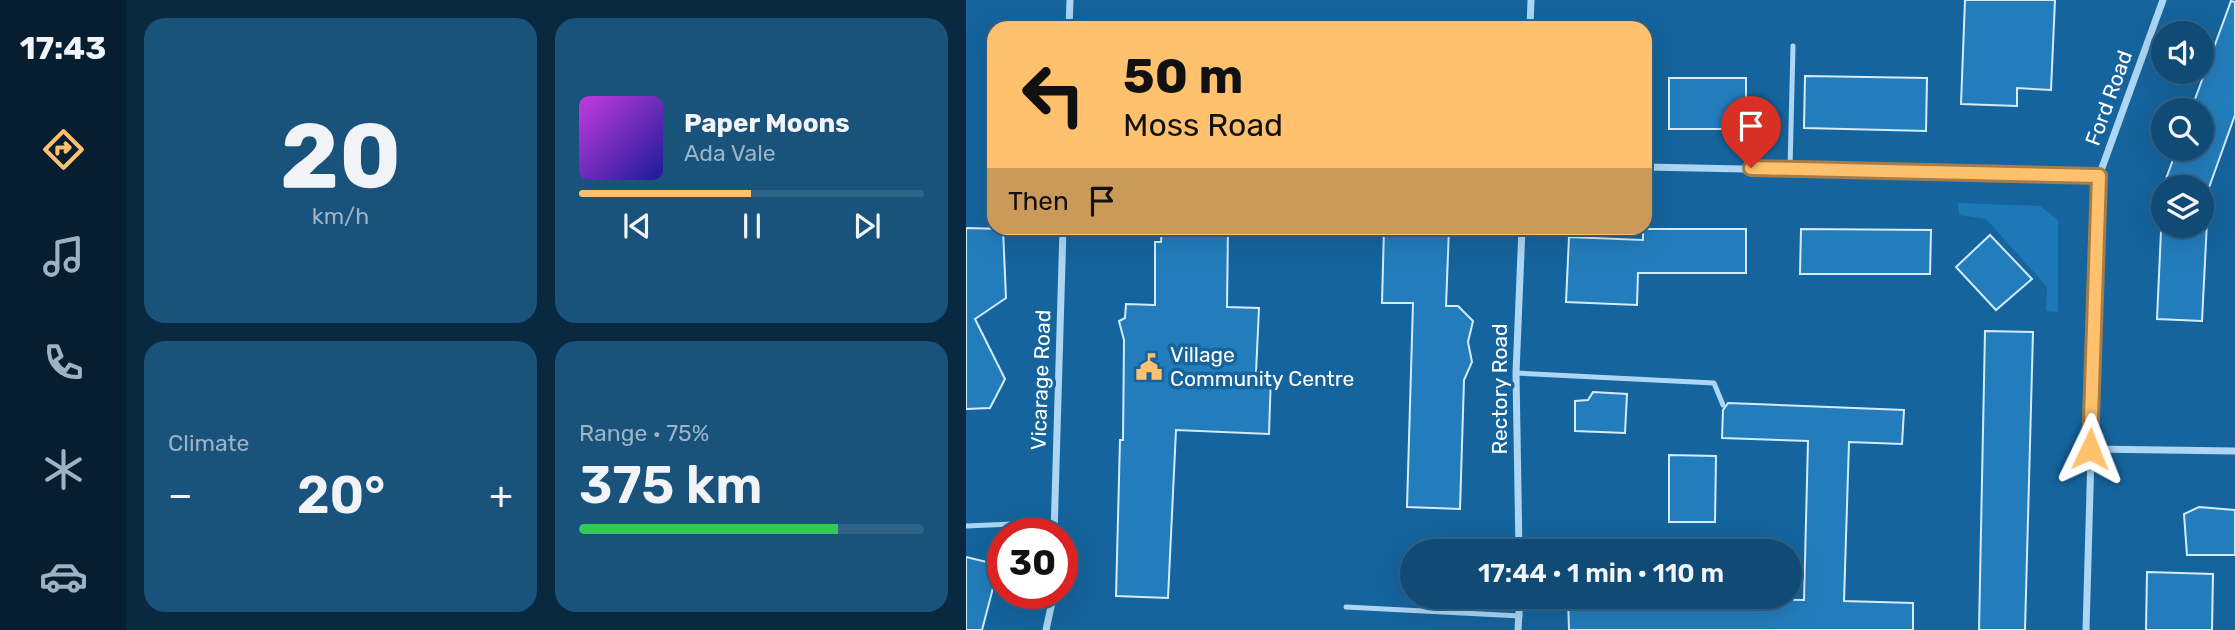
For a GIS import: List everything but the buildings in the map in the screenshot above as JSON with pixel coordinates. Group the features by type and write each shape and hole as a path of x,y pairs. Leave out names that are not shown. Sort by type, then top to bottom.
{"street":[{"path":"1069,21 1070,0"},
{"path":"1530,21 1531,0"},
{"name":"Ford Road","path":"2086,630 2099,176 2163,0"},
{"path":"1652,167 2099,176"},
{"name":"Vicarage Road","path":"1054,518 1063,235"},
{"name":"Rectory Road","path":"1519,539 1516,373 1522,235"},
{"path":"2090,449 2235,451"},
{"path":"1046,630 1051,609"},
{"path":"1518,630 1520,609"}],"lane":[{"path":"1790,169 1793,46"},
{"path":"1516,373 1714,383 1723,405"},
{"path":"966,526 987,525"},
{"path":"1346,607 1520,616"}],"shaded area":[{"path":"1958,203 2040,206 2058,220 2058,312 2046,311 2047,287 1986,219 1959,215"}],"place":[{"name":"Village Community Centre","path":"1149,367"}],"route":[{"path":"1751,168 2099,176 2090,449"}]}
